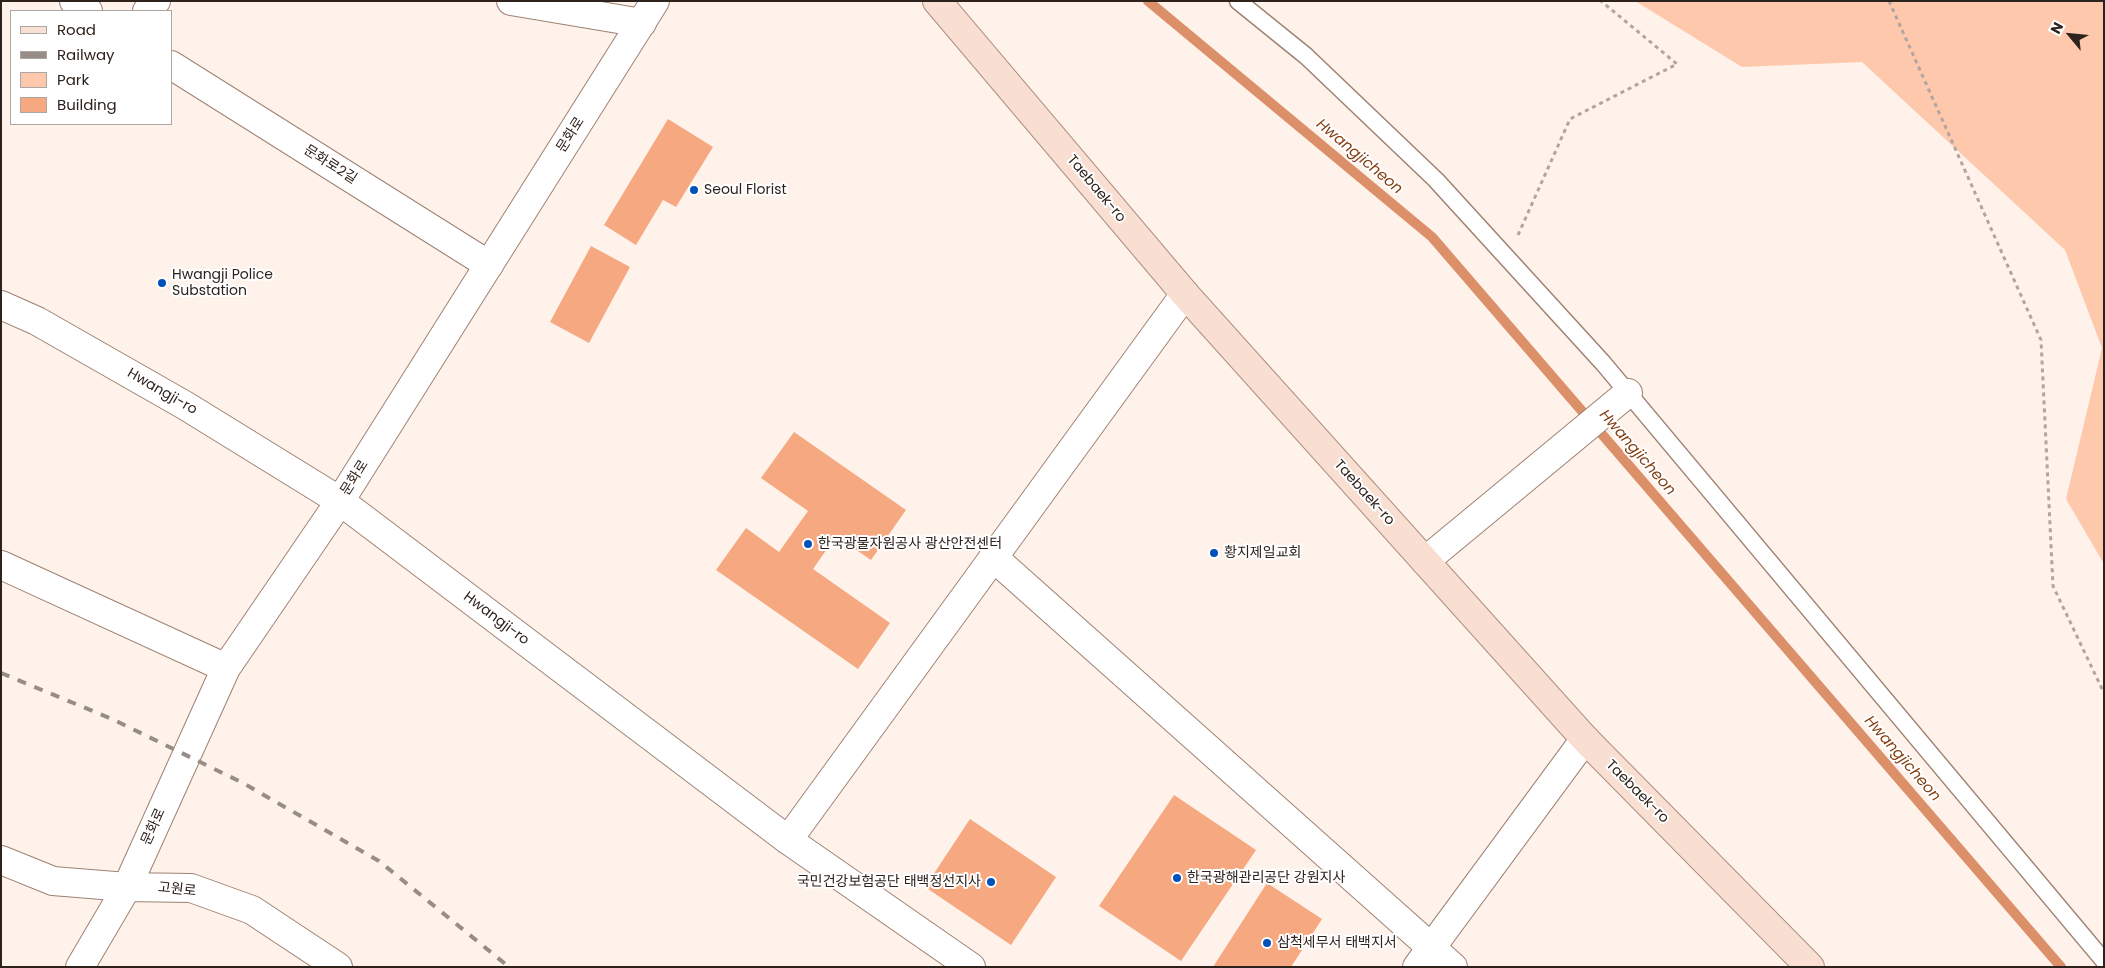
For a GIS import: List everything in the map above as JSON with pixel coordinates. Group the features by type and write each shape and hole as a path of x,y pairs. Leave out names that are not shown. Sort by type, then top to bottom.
{"main road":[{"name":"Taebaek-ro","path":"937,1 1185,294 1585,739 1810,967"}],"street":[{"path":"74,1 87,10"},
{"path":"511,1 649,12"},
{"path":"609,1 649,12"},
{"name":"문화로","path":"80,967 126,887 226,668 340,501 649,12"},
{"name":"문화로2길","path":"172,66 489,265"},
{"path":"788,840 1185,294"},
{"name":"Hwangji-ro","path":"1,305 38,321 186,406 340,501 788,840 971,967"},
{"path":"1425,561 1628,394"},
{"path":"993,557 1424,957 1452,967"},
{"path":"1,565 226,668"},
{"path":"1424,957 1585,739"},
{"name":"고원로","path":"1,860 53,881 126,887 191,888 252,910 338,967"}],"lane":[{"path":"1238,1 1306,56 1436,180 1602,363 2104,961"}],"path":[{"path":"1507,258 1570,119 1677,64 1601,1"},
{"path":"1889,1 2042,340 2053,586 2104,693"}],"green space":[{"path":"1635,1 2104,1 2104,564 2066,499 2102,348 2065,250 1862,62 1742,67"}],"building":[{"path":"668,119 713,147 676,207 663,200 636,245 604,225"},
{"path":"591,246 630,267 589,343 550,322"},
{"name":"한국광물자원공사 광산안전센터","path":"794,432 906,510 871,560 836,536 813,569 890,623 858,669 716,570 746,528 779,552 808,511 761,478"},
{"name":"한국광해관리공단 강원지사","path":"1174,795 1256,850 1181,961 1099,906"},
{"name":"국민건강보험공단 태백정선지사","path":"970,819 1056,877 1011,945 925,887"},
{"name":"삼척세무서 태백지서","path":"1267,883 1322,919 1291,967 1213,967"}],"waterway":[{"name":"Hwangjicheon","path":"1148,1 1432,237 2061,967"}],"railway":[{"path":"1,673 112,719 243,783 379,861 509,967"}],"place":[{"name":"Seoul Florist","path":"694,190"},
{"name":"Hwangji Police Substation","path":"162,283"},
{"name":"한국광물자원공사 광산안전센터","path":"808,544"},
{"name":"황지제일교회","path":"1214,553"},
{"name":"한국광해관리공단 강원지사","path":"1177,878"},
{"name":"국민건강보험공단 태백정선지사","path":"991,882"},
{"name":"삼척세무서 태백지서","path":"1267,943"}]}
